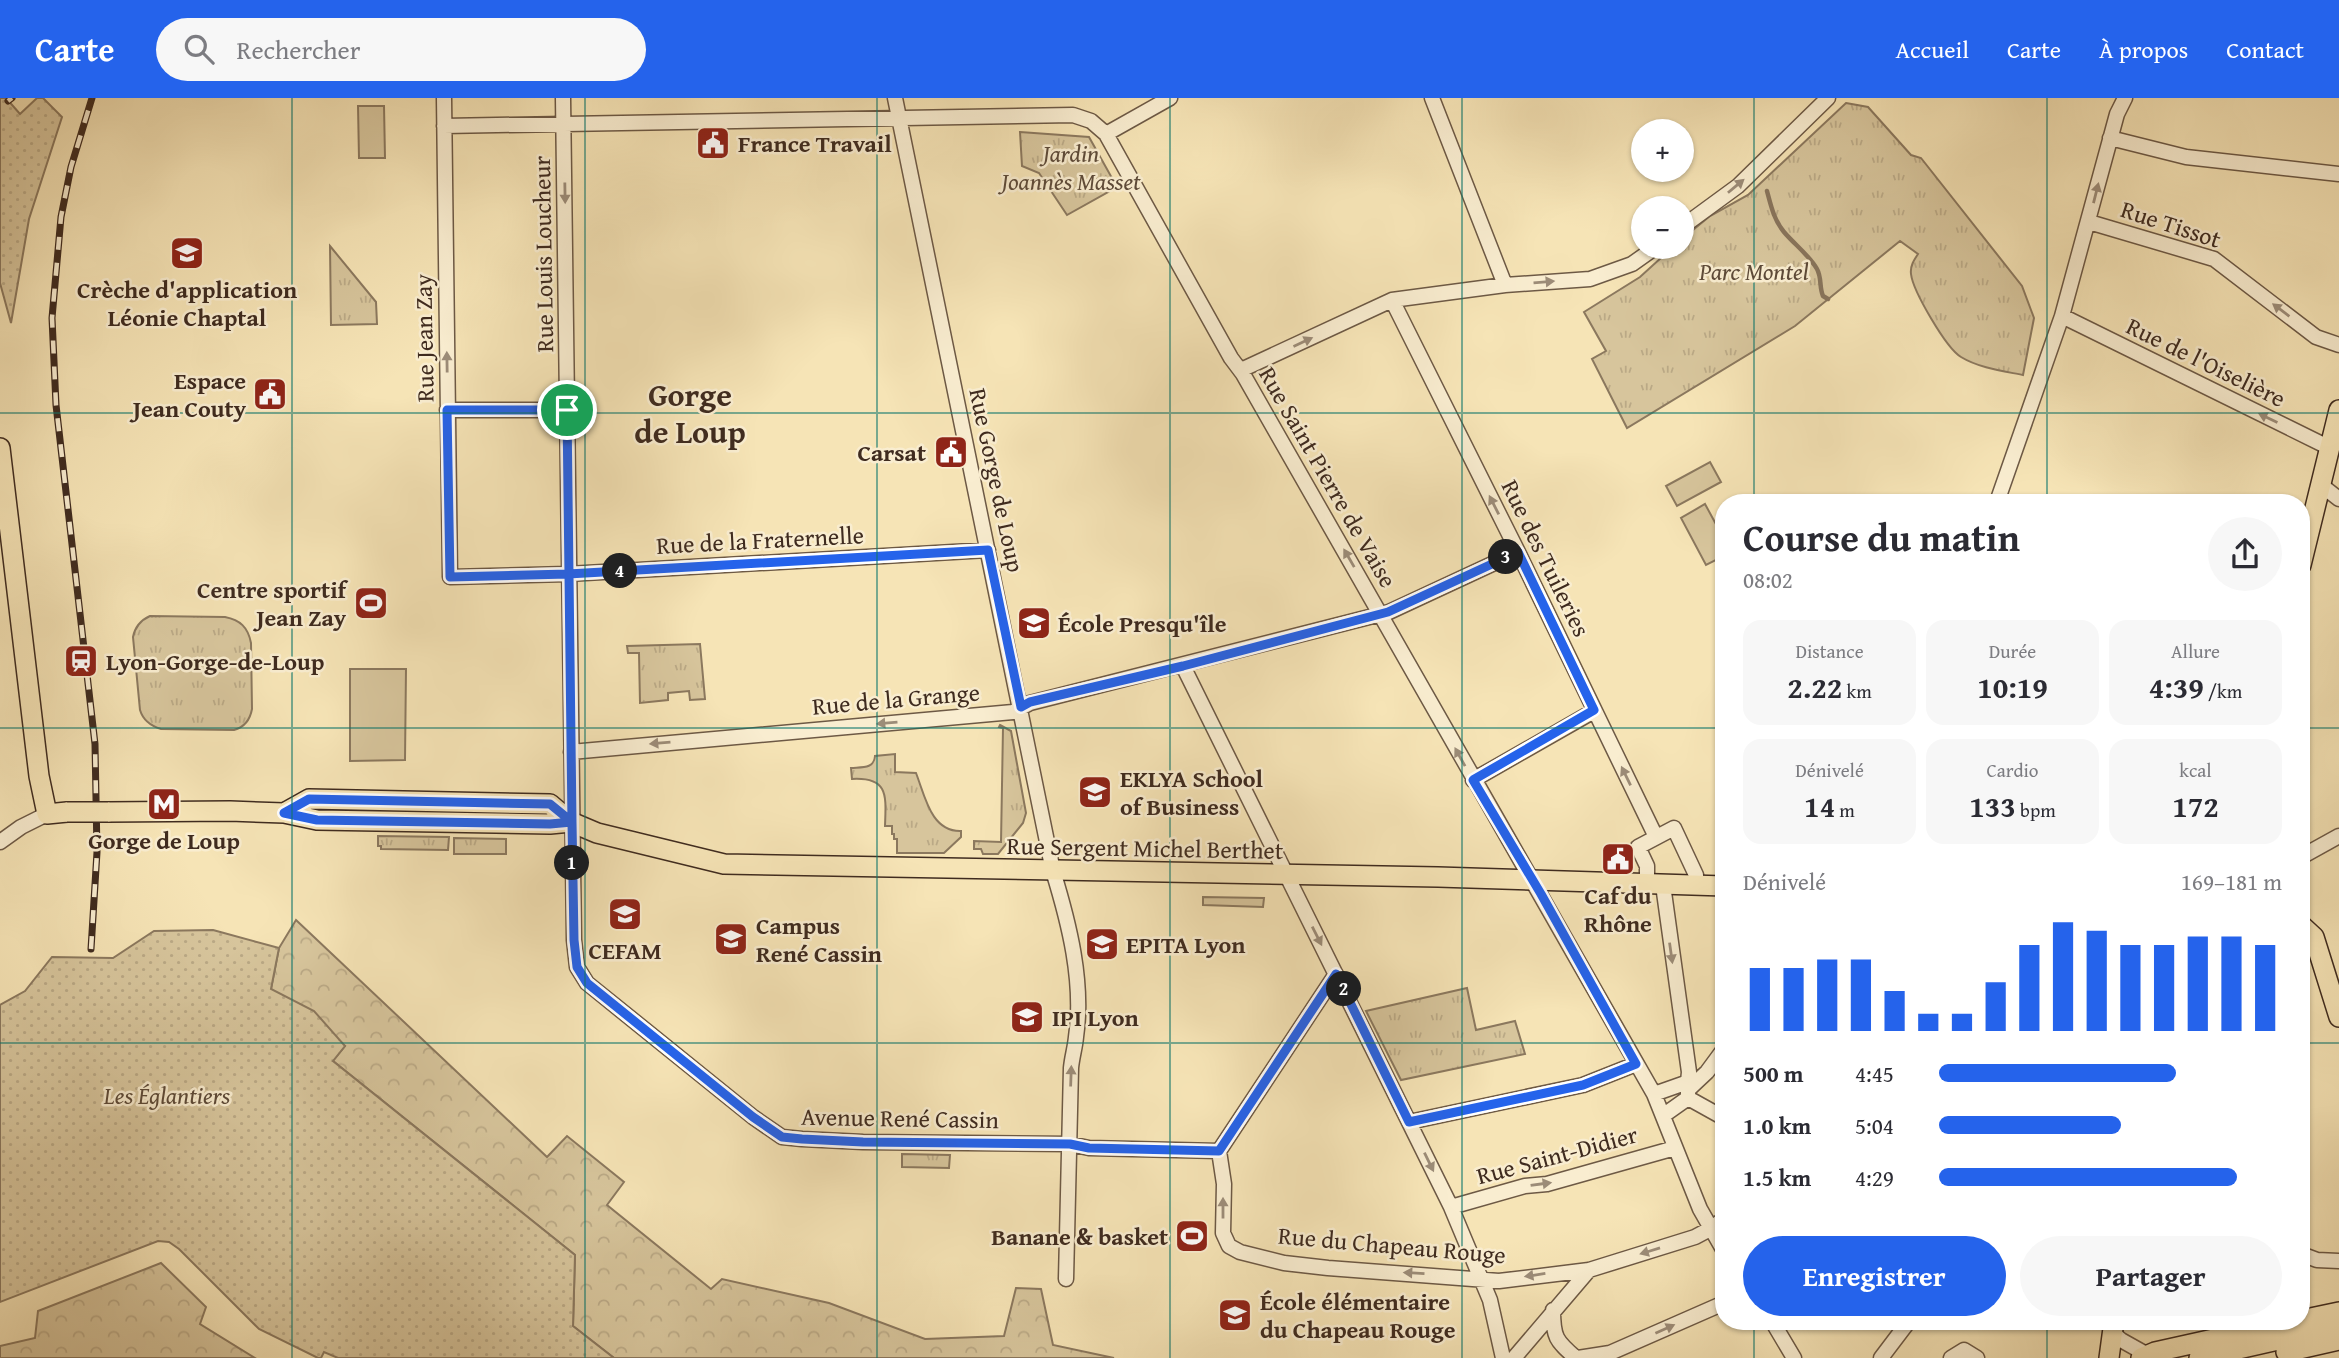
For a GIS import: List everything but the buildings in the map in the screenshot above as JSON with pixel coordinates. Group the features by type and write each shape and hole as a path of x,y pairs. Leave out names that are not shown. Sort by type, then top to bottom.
{"main road":[{"path":"2310,529 2339,410"},
{"path":"0,448 39,776 47,814"},
{"name":"Rue Sergent Michel Berthet","path":"47,814 230,811 284,813 317,820 550,824 572,822 597,833 724,864 1531,879 1715,889"},
{"path":"2310,933 2314,937 2339,1017"},
{"path":"2310,1318 2339,1312"},
{"path":"2199,1358 2339,1326"},
{"path":"2109,1358 2112,1330"},
{"path":"2144,1356 2256,1330"},
{"path":"2258,1358 2339,1340"},
{"path":"2316,1358 2339,1353"}],"street":[{"name":"Rue Jean Zay","path":"444,98 450,577"},
{"name":"Rue Louis Loucheur","path":"563,98 572,822"},
{"name":"Rue Gorge de Loup","path":"895,98 1053,871 1076,967 1076,1036 1071,1069 1066,1279"},
{"path":"444,127 1073,116 1091,121 1106,134 1170,98"},
{"path":"1432,98 1505,285"},
{"path":"1694,218 1738,186 1828,98"},
{"path":"2000,494 2062,316 2110,138 2124,98"},
{"name":"Rue Saint Pierre de Vaise","path":"1106,134 1231,358 1241,370 1654,1094 1715,1237"},
{"path":"2110,138 2186,157 2339,174"},
{"name":"Rue Tissot","path":"2089,222 2214,259 2316,337 2339,345"},
{"path":"1241,370 1392,300 1505,285 1590,278 1632,264 1639,259"},
{"name":"Rue des Tuileries","path":"1392,300 1656,837"},
{"name":"Rue de l'Oiselière","path":"2062,316 2330,448"},
{"path":"447,410 567,410"},
{"path":"2321,485 2339,499"},
{"name":"Rue de la Fraternelle","path":"450,577 568,574 988,550"},
{"name":"Rue de la Grange","path":"571,752 1013,712 1030,702 1183,666 1380,614 1518,552"},
{"path":"1183,666 1451,1207 1490,1300 1503,1358"},
{"path":"1473,780 1594,710"},
{"path":"0,842 21,827 47,814"},
{"name":"Avenue René Cassin","path":"572,822 574,940 577,967 587,983 753,1117 782,1137 863,1142 1070,1144 1089,1148 1219,1151"},
{"path":"1689,1089 1689,1072 1655,885 1639,847 1674,828 1696,876 1696,886"},
{"path":"2310,852 2339,836"},
{"path":"1219,1151 1336,974"},
{"path":"1664,1115 1715,1062"},
{"path":"1409,1122 1583,1085 1636,1064"},
{"path":"1654,1094 1689,1089 1715,1111"},
{"name":"Rue Saint-Didier","path":"1451,1207 1675,1148"},
{"name":"Rue du Chapeau Rouge","path":"1219,1151 1224,1184 1223,1233 1228,1245 1234,1250 1284,1262 1328,1268 1499,1281 1589,1270 1695,1237 1715,1225"},
{"path":"2310,1257 2339,1261"},
{"path":"1514,1358 1589,1270"},
{"path":"1553,1310 1553,1331 1559,1344 1577,1358 1610,1353 1715,1307"},
{"path":"1777,1330 1794,1358"},
{"path":"1881,1358 1902,1330"},
{"path":"2115,1330 2120,1340 2144,1356"},
{"path":"1951,1358 1964,1350 1977,1358"}],"green space":[{"path":"0,98 6,98 20,114 37,98 43,98 62,117 29,219 11,323 0,283"},
{"name":"Parc Montel","path":"1846,103 1868,107 1911,155 1921,158 2022,286 2034,318 2023,375 1975,364 1955,352 1931,318 1913,282 1911,268 1918,254 1900,241 1795,326 1627,428 1592,359 1606,351 1584,312 1640,277 1660,259 1694,259 1694,229 1710,216 1748,195"},
{"path":"358,106 384,106 385,158 359,158"},
{"name":"Jardin Joannès Masset","path":"1020,132 1089,137 1117,187 1067,215 1039,173 1022,166"},
{"path":"330,246 376,302 377,324 331,325"},
{"path":"1710,462 1721,482 1677,506 1666,486"},
{"path":"1705,504 1715,522 1715,560 1706,565 1681,518"},
{"path":"150,616 225,617 242,625 251,643 252,709 244,725 234,730 161,729 145,720 140,710 133,637 139,624"},
{"path":"700,644 705,699 690,700 689,691 668,693 668,700 640,703 639,653 628,653 627,646"},
{"path":"350,669 406,669 405,760 350,761"},
{"path":"1000,725 1011,731 1026,813 1023,823 998,854 983,854 981,849 974,849 974,841 1001,842 1003,728 999,727"},
{"path":"895,754 895,772 916,773 926,802 936,819 951,830 961,831 961,837 944,853 897,853 897,839 894,839 892,834 892,826 885,826 883,790 873,781 852,779 851,768 870,765 875,756"},
{"path":"378,836 449,837 448,850 381,849 381,846 378,846"},
{"path":"454,838 506,839 506,854 454,854"},
{"path":"1203,897 1264,898 1263,907 1203,905"},
{"path":"296,920 547,1157 567,1136 624,1182 607,1205 711,1289 722,1279 829,1303 925,1339 1004,1336 1016,1288 1041,1289 1053,1345 1114,1358 614,1358 573,1326 575,1255 333,1061 345,1046 271,989 279,948"},
{"name":"Les Églantiers","path":"213,930 279,948 271,989 314,1011 345,1046 333,1061 575,1255 573,1326 614,1358 338,1358 324,1352 321,1358 318,1358 259,1329 169,1242 158,1241 0,1302 0,1005 25,991 52,957 113,958 154,931"},
{"path":"1467,988 1476,1030 1515,1021 1525,1054 1401,1080 1366,1011"},
{"path":"902,1154 950,1155 949,1168 902,1167"},
{"path":"161,1263 206,1307 200,1324 255,1358 0,1358 0,1346 35,1338 38,1311"}],"waterway":[{"path":"1767,191 1778,223 1814,264 1819,272 1823,296 1828,299"}],"railway":[{"path":"8,101 12,98"},
{"path":"91,949 97,852 95,744 56,405 52,318 61,217 71,167 92,98"}],"place":[{"name":"France Travail","path":"713,143"},
{"name":"Crèche d'application Léonie Chaptal","path":"187,253"},
{"name":"Espace Jean Couty","path":"270,394"},
{"name":"Carsat","path":"951,452"},
{"name":"Centre sportif Jean Zay","path":"371,603"},
{"name":"École Presqu'île","path":"1034,623"},
{"name":"Lyon-Gorge-de-Loup","path":"81,661"},
{"name":"EKLYA School of Business","path":"1095,792"},
{"name":"Gorge de Loup","path":"164,804"},
{"name":"Caf du Rhône","path":"1618,859"},
{"name":"CEFAM","path":"625,914"},
{"name":"Campus René Cassin","path":"731,939"},
{"name":"EPITA Lyon","path":"1102,944"},
{"name":"IPI Lyon","path":"1027,1017"},
{"name":"Banane & basket","path":"1192,1236"},
{"name":"École élémentaire du Chapeau Rouge","path":"1235,1315"}],"district":[{"name":"Gorge de Loup","path":"690,412"}],"route":[{"path":"567,410 447,410 450,577 568,574 988,550 1021,707 1030,702 1183,666 1388,612 1518,552 1594,710 1473,780 1541,894 1636,1064 1583,1085 1409,1122 1336,974 1219,1151 1089,1148 1070,1144 863,1142 782,1137 753,1117 587,983 577,967 574,940 572,822 550,804 309,799 284,813 317,820 550,824 572,822 568,574 567,410"}]}
